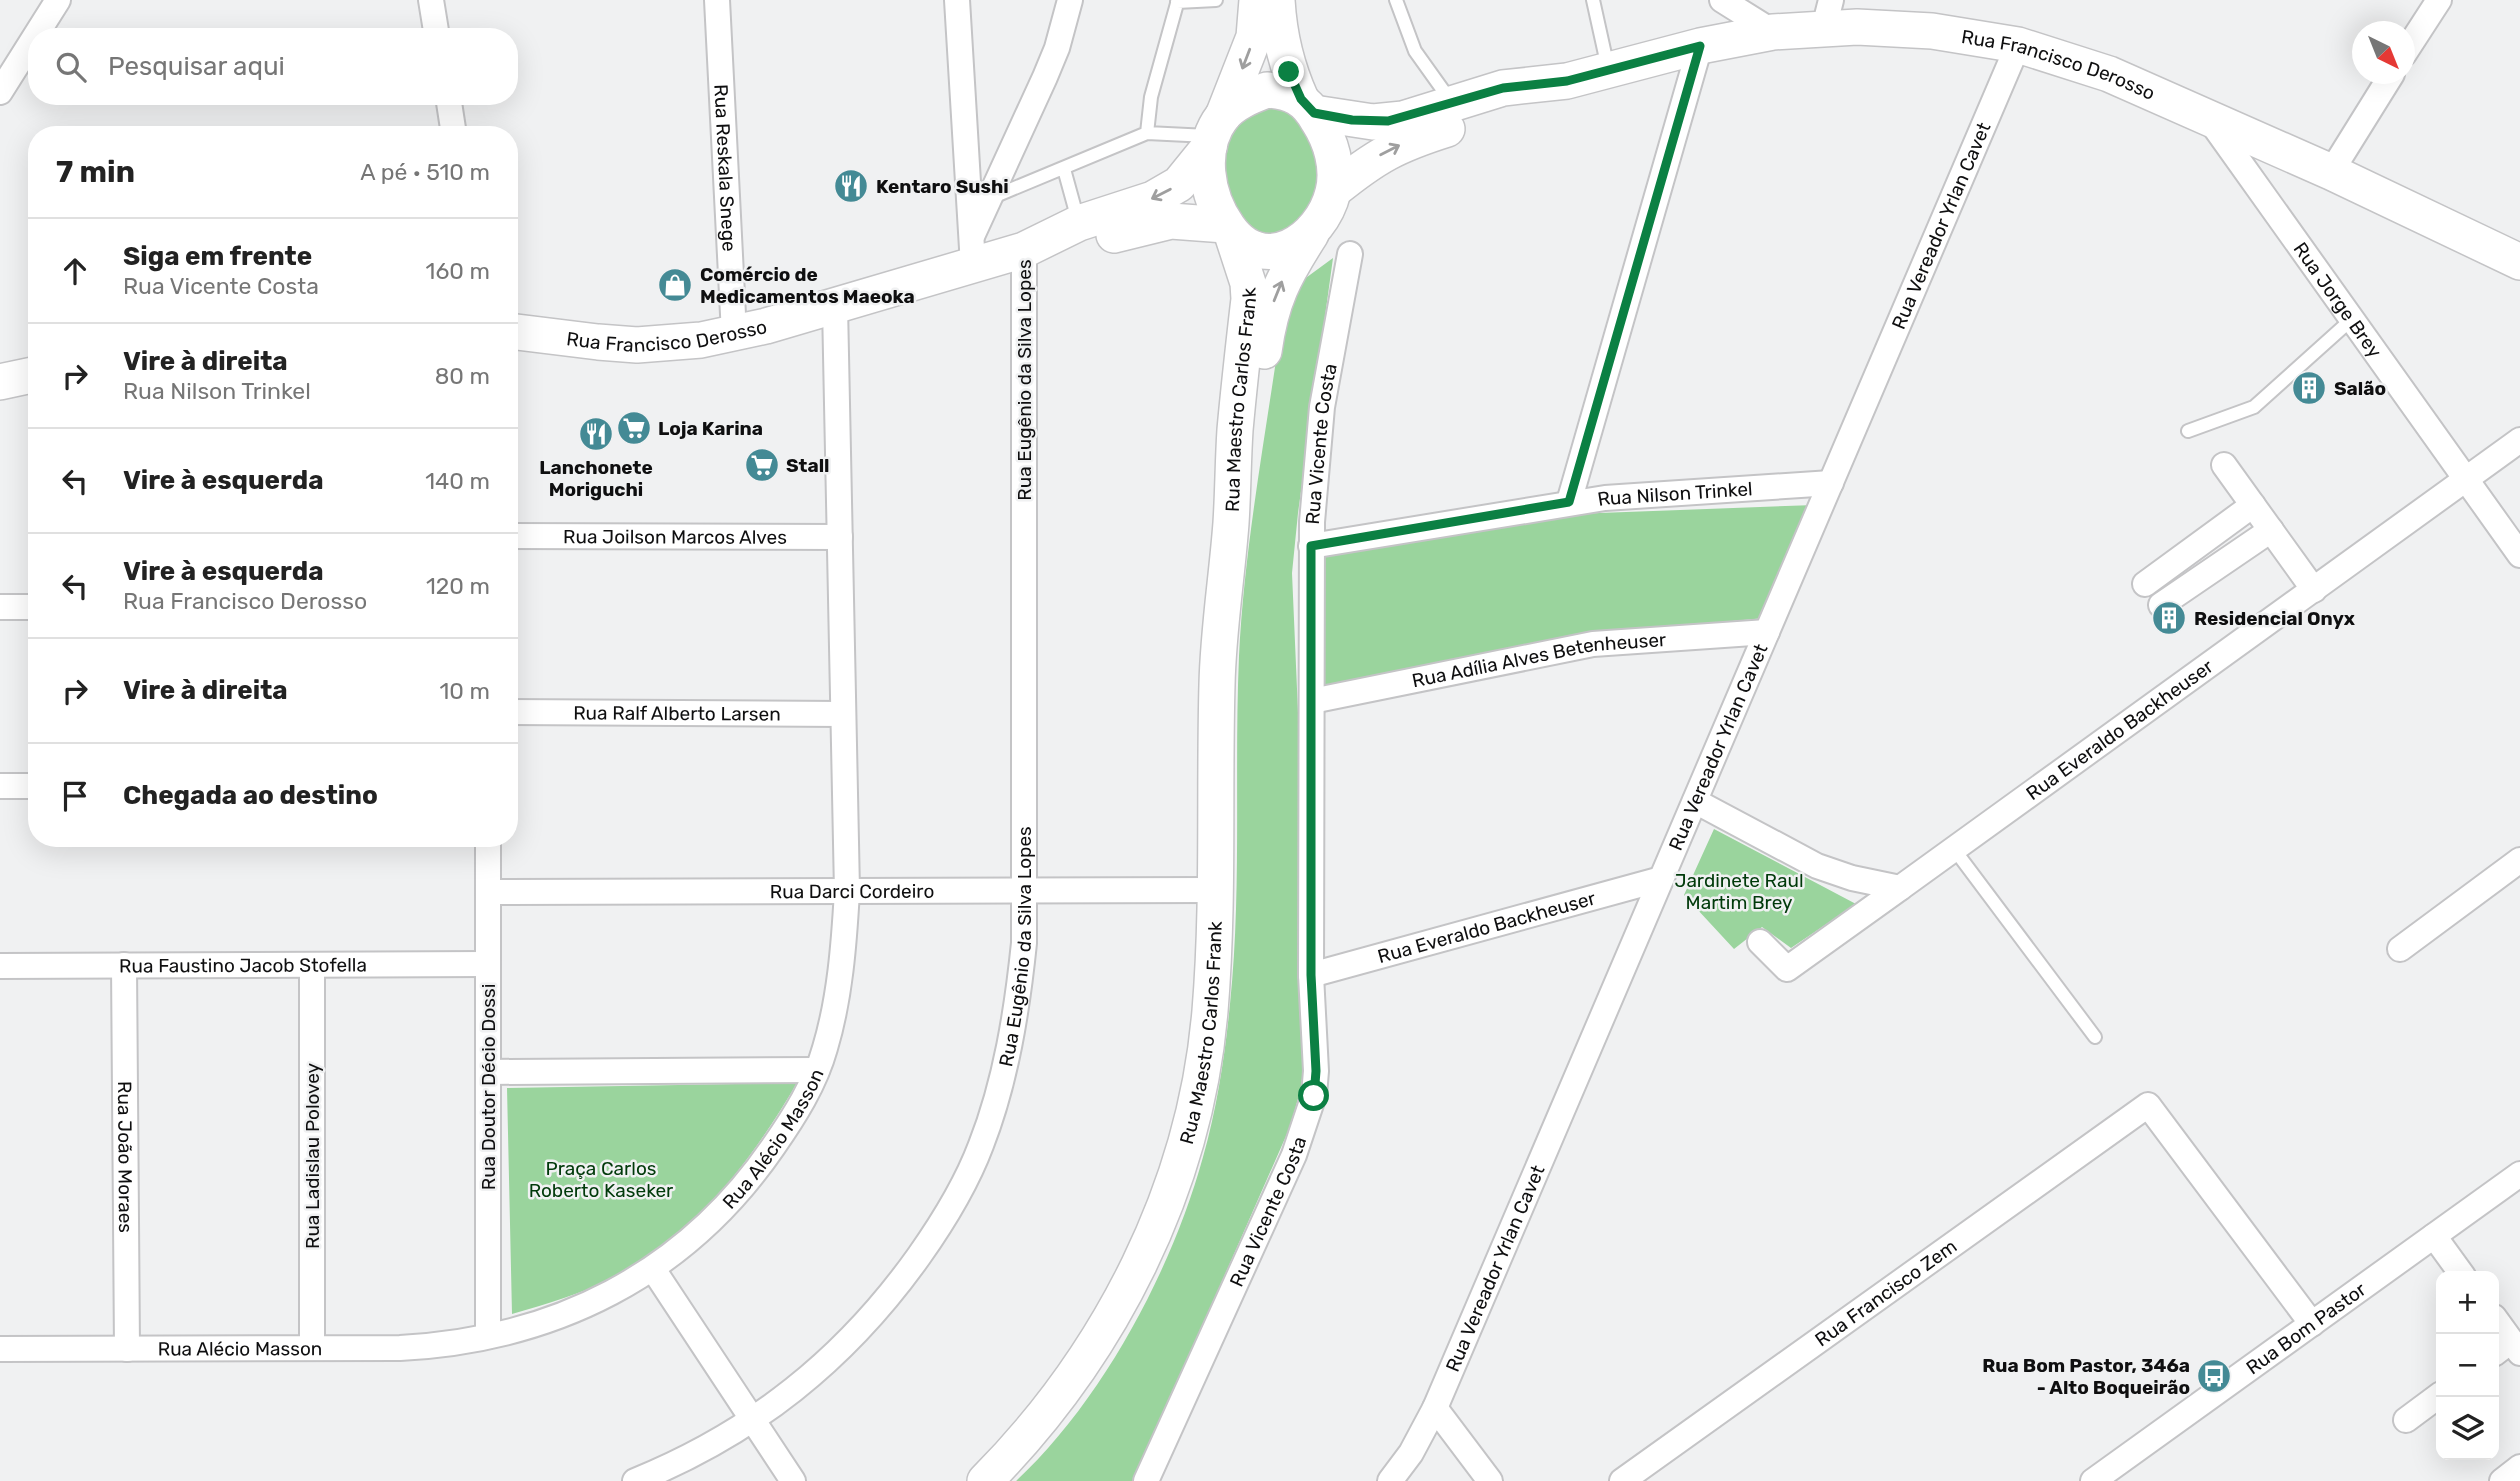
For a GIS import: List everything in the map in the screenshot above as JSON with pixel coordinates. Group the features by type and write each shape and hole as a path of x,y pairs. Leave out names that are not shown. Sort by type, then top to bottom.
{"main road":[{"path":"1257,0 1254,37 1215,133 1209,182 1214,204 1229,229 1249,246 1271,252 1292,247 1311,234 1325,214 1334,190 1334,164 1327,135 1307,106 1289,72 1282,49 1278,0"},
{"name":"Rua Francisco Derosso","path":"1307,106 1352,120 1388,121 1503,88 1567,81 1700,46 1773,32 1828,14 1857,27 1932,31 2018,45 2109,74 2206,114 2520,262"},
{"name":"Rua Francisco Derosso","path":"1334,190 1368,162 1388,150 1507,110 1567,81"},
{"path":"1215,133 1245,98 1267,90 1286,91 1307,106"},
{"name":"Rua Francisco Derosso","path":"1024,250 1079,223 1153,199 1168,191 1189,173 1215,133"},
{"name":"Rua Francisco Derosso","path":"518,332 637,345 690,342 734,334 835,306 972,251 1024,250 1088,242 1159,222 1229,229"},
{"name":"Rua Maestro Carlos Frank","path":"985,1481 1042,1419 1078,1370 1133,1278 1172,1189 1187,1139 1204,1059 1212,988 1217,683 1231,526 1235,431 1249,299 1248,284 1229,229"},
{"name":"Rua Maestro Carlos Frank","path":"1231,526 1253,432 1273,305 1280,285 1311,234"},
{"path":"0,382 28,376"}],"street":[{"path":"41,28 58,0"},
{"path":"431,0 436,28"},
{"name":"Rua Reskala Snege","path":"717,0 734,334"},
{"path":"957,0 972,251"},
{"path":"972,251 989,198 1053,58 1070,0"},
{"path":"1722,0 1773,32"},
{"path":"2415,37 2439,0"},
{"name":"Rua Vereador Yrlan Cavet","path":"1390,1481 1411,1454 1435,1408 2018,45"},
{"path":"1569,502 1700,46"},
{"path":"0,93 28,48"},
{"path":"2330,172 2386,84"},
{"path":"449,105 452,126"},
{"name":"Rua Jorge Brey","path":"2206,114 2520,555"},
{"name":"Rua Eugênio da Silva Lopes","path":"635,1481 753,1421 833,1358 905,1276 937,1231 961,1190 981,1145 1010,1041 1024,943 1024,250"},
{"name":"Rua Vicente Costa","path":"1146,1481 1294,1155 1314,1096 1316,1071 1311,975 1311,546 1322,407 1350,254"},
{"name":"Rua Alécio Masson","path":"0,1349 429,1346 488,1336 533,1324 599,1299 653,1269 691,1240 741,1188 785,1130 817,1070 825,1049 837,993 847,891 835,306"},
{"name":"Rua Everaldo Backheuser","path":"1760,942 1787,969 2520,440"},
{"path":"2224,465 2314,590"},
{"name":"Rua Nilson Trinkel","path":"1311,546 1569,502 1831,483"},
{"path":"2145,584 2253,505"},
{"path":"2161,605 2271,530"},
{"name":"Rua Joilson Marcos Alves","path":"518,536 840,537"},
{"path":"0,607 28,607"},
{"name":"Rua Adília Alves Betenheuser","path":"1312,701 1593,644 1767,632"},
{"name":"Rua Ralf Alberto Larsen","path":"518,712 844,714"},
{"path":"0,786 28,786"},
{"path":"1695,801 1817,866 1852,878 1900,888"},
{"name":"Rua Doutor Décio Dossi","path":"488,847 488,1336"},
{"path":"2400,949 2520,860"},
{"name":"Rua Everaldo Backheuser","path":"1311,975 1661,879"},
{"name":"Rua Darci Cordeiro","path":"488,892 1215,890"},
{"name":"Rua Faustino Jacob Stofella","path":"0,966 488,964"},
{"name":"Rua João Moraes","path":"124,965 127,1349"},
{"name":"Rua Ladislau Polovey","path":"312,965 312,1348"},
{"path":"488,1072 817,1070"},
{"name":"Rua Francisco Zem","path":"1622,1481 2148,1105 2312,1324"},
{"name":"Rua Bom Pastor","path":"2093,1481 2434,1236 2518,1181"},
{"path":"2434,1236 2459,1271"},
{"path":"653,1269 793,1481"},
{"path":"2499,1329 2508,1350"},
{"path":"2406,1420 2437,1397"},
{"path":"1435,1408 1490,1481"},
{"path":"2502,1481 2520,1467"}],"lane":[{"path":"1147,134 1151,97 1178,1 1216,0"},
{"path":"1396,0 1415,51 1453,103"},
{"path":"1593,0 1609,69"},
{"path":"989,198 1147,134 1215,133"},
{"path":"1064,169 1079,223"},
{"path":"2188,431 2254,407 2352,319"},
{"path":"1954,849 2095,1037"}],"green space":[{"path":"1277,104 1307,124 1325,183 1294,232 1261,237 1233,215 1219,158 1238,114"},
{"path":"1333,258 1292,573 1298,712 1305,1050 1301,1088 1290,1127 1134,1481 1016,1481 1077,1413 1130,1331 1173,1244 1190,1200 1208,1138 1223,1062 1234,961 1239,656 1255,502 1278,347 1287,313 1303,280"},
{"path":"1815,505 1765,618 1591,634 1324,688 1322,554 1572,514"},
{"name":"Jardinete Raul Martim Brey","path":"1714,829 1856,904 1791,948 1762,927 1734,949 1684,895"},
{"name":"Praça Carlos Roberto Kaseker","path":"797,1083 740,1168 719,1194 670,1241 643,1261 601,1284 512,1314 507,1088"}],"place":[{"name":"Kentaro Sushi","path":"851,186"},
{"name":"Comércio de Medicamentos Maeoka","path":"675,285"},
{"name":"Salão","path":"2309,388"},
{"name":"Loja Karina","path":"634,428"},
{"name":"Lanchonete Moriguchi","path":"596,434"},
{"name":"Stall","path":"762,465"},
{"name":"Residencial Onyx","path":"2169,618"},
{"name":"Rua Bom Pastor, 346a - Alto Boqueirão","path":"2214,1376"}],"route":[{"path":"1289,72 1301,99 1314,113 1373,122 1403,119 1503,88 1567,81 1700,46 1569,502 1311,546 1311,975 1316,1071 1314,1096"}]}
